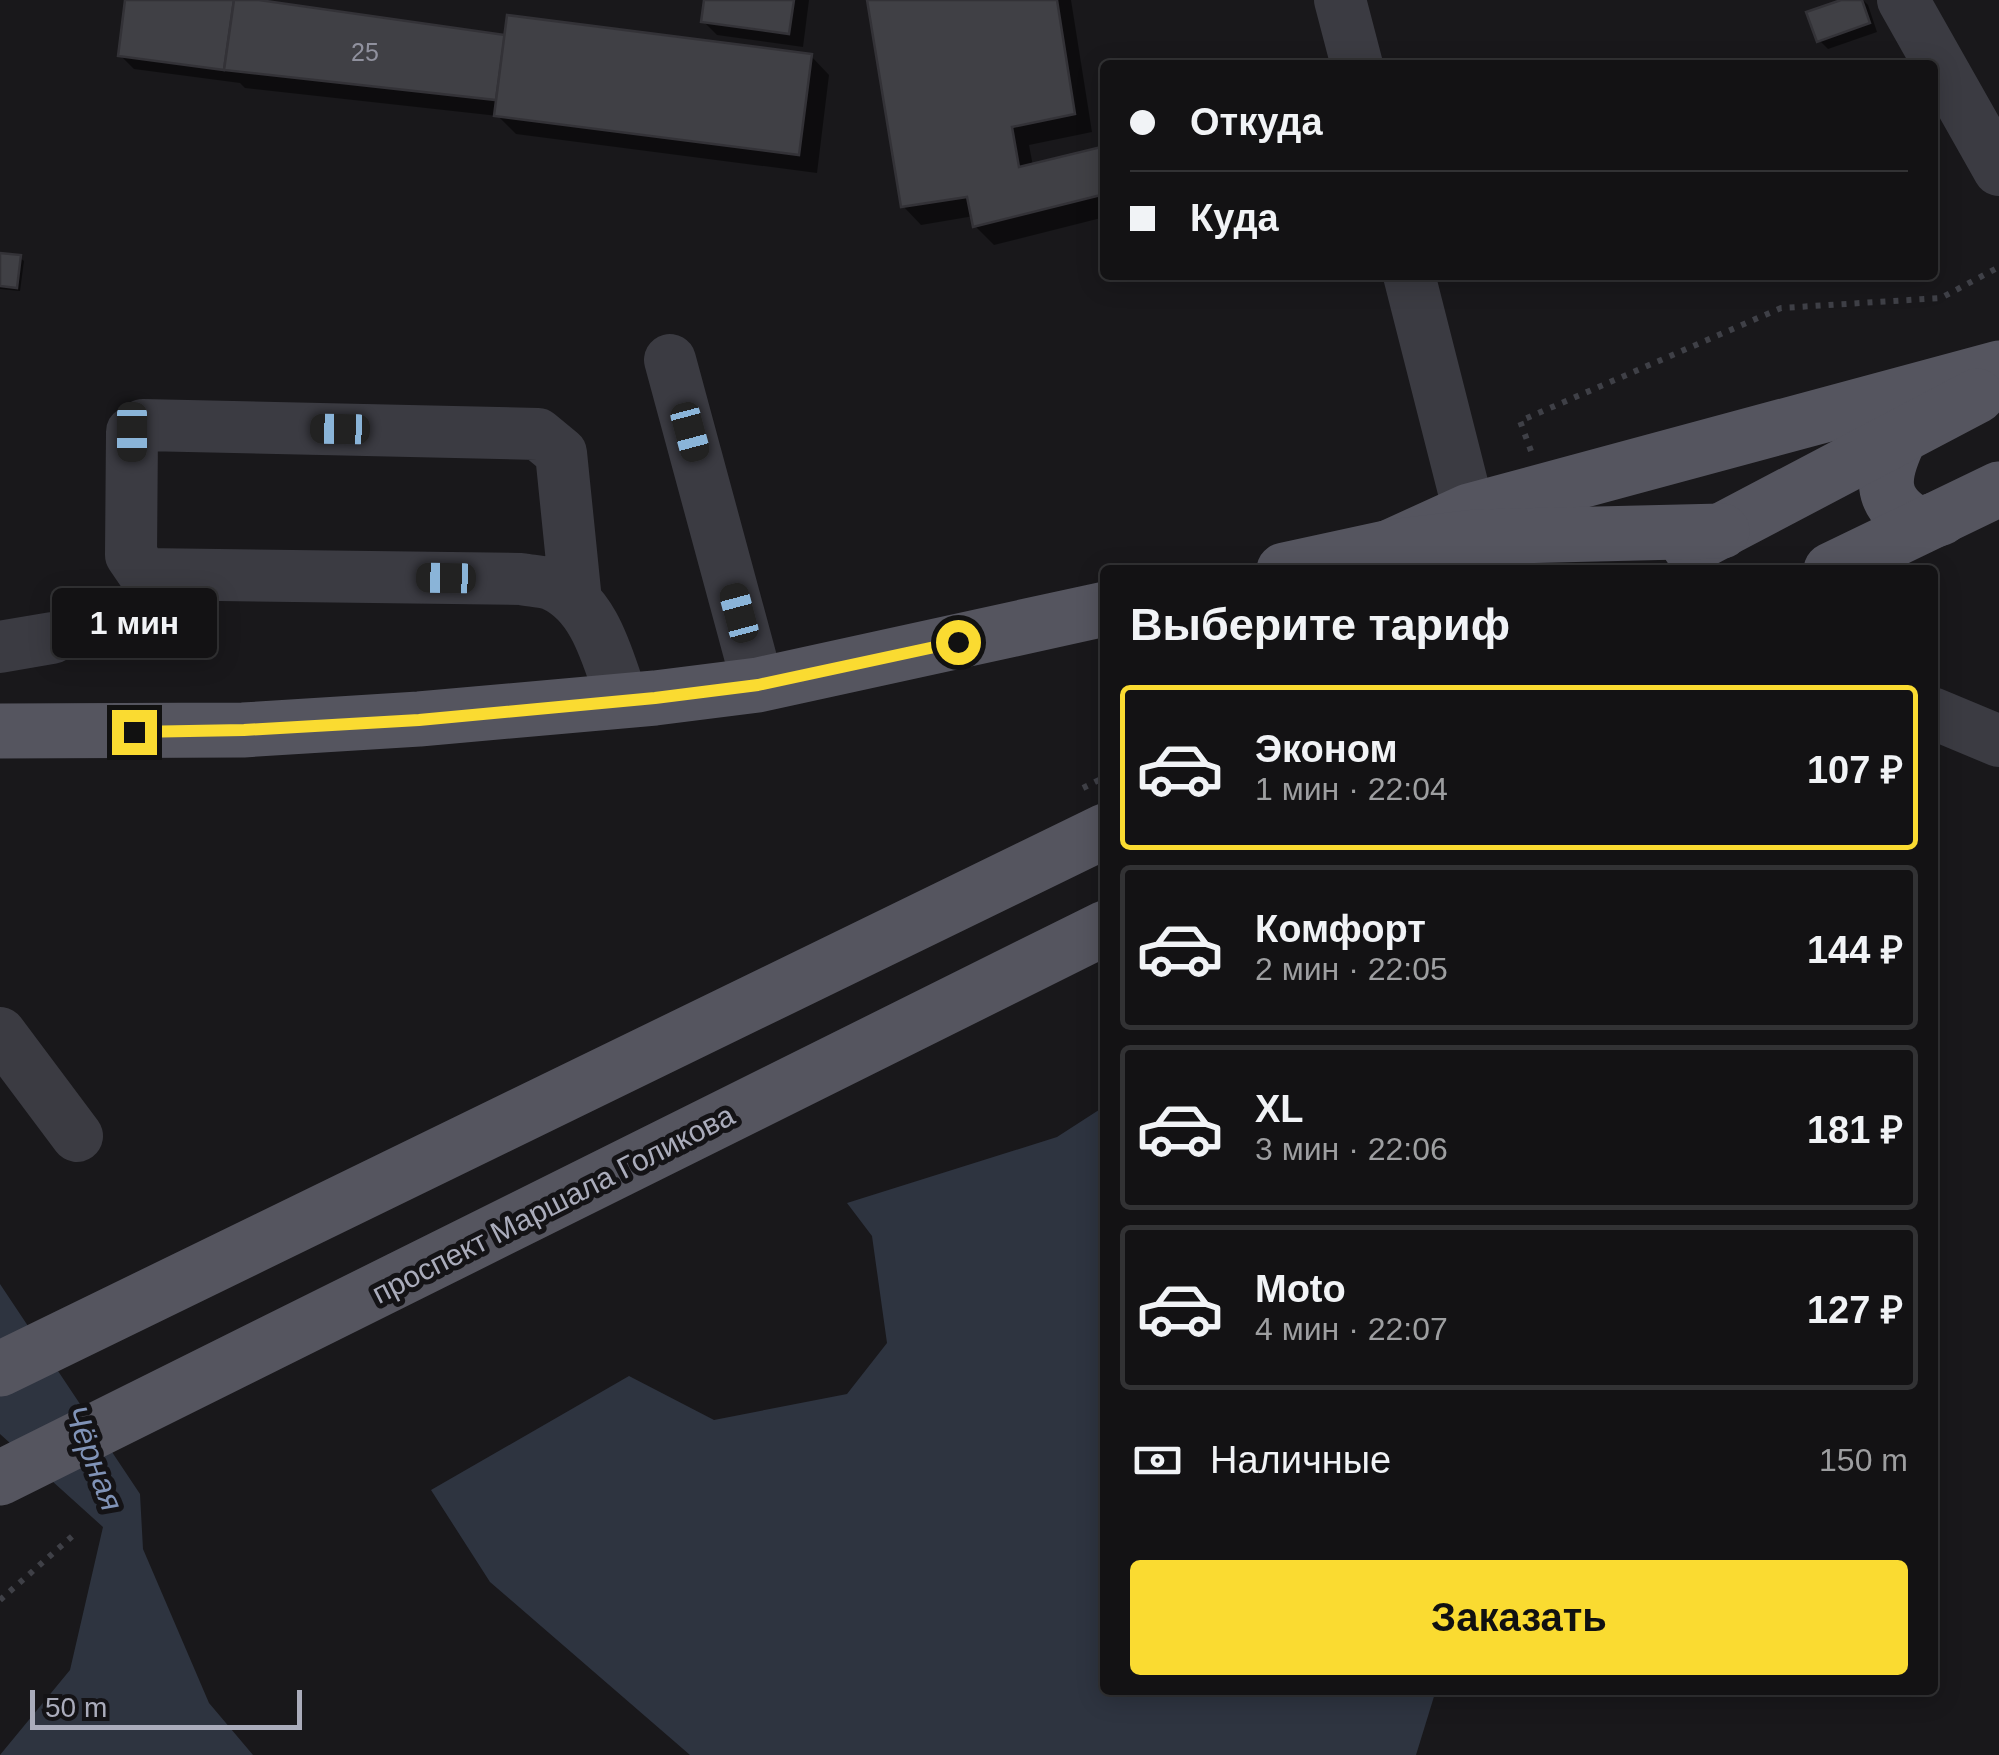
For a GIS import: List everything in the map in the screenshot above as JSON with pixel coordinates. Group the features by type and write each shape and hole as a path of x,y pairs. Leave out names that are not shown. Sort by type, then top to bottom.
{"main road":[{"path":"1390,546 1469,512 1544,490 1999,368"},
{"path":"1653,565 1999,384"},
{"path":"1900,436 1885,468 1888,493 1899,514 1919,525 1941,518"},
{"path":"1842,565 1999,489"},
{"path":"1306,565 1390,546 1476,537 1722,532"},
{"path":"0,731 244,730 419,720 623,701 758,685 1100,610"},
{"path":"0,1369 1100,833"},
{"name":"проспект Маршала Голикова","path":"0,1478 1100,930"}],"street":[{"path":"1340,0 1356,60"},
{"path":"1903,0 1937,60"},
{"path":"1938,62 1999,170"},
{"path":"1411,280 1469,512"},
{"path":"670,360 758,685"},
{"path":"576,601 561,453 538,434 143,425 132,432 131,555 144,574 521,579 552,584 576,601 598,633 623,701"},
{"path":"0,647 52,638"},
{"path":"1938,716 1999,741"},
{"path":"0,1032 77,1136"}],"path":[{"path":"1544,490 1520,421 1781,308 1941,298 1999,267"},
{"path":"0,1600 77,1532"}],"water":[{"path":"1100,1109 1100,1695 1434,1695 1416,1755 690,1755 490,1582 431,1490 629,1376 714,1420 847,1394 887,1343 872,1236 847,1203 1057,1137"},
{"name":"Чёрная","path":"0,1284 140,1494 143,1549 209,1703 253,1755 0,1755 70,1670 103,1527 0,1434"}],"building":[{"path":"125,0 234,0 224,70 118,56"},
{"path":"234,0 259,0 505,35 496,100 224,70"},
{"path":"704,0 794,0 789,34 701,22"},
{"path":"867,0 1057,0 1075,114 1012,127 1019,167 1100,147 1100,195 973,227 967,197 901,207"},
{"path":"1841,0 1862,0 1870,23 1817,42 1806,12"},
{"path":"507,15 812,54 799,155 494,116"},
{"path":"0,253 21,255 17,288 0,286"}],"route":[{"path":"134,732 419,720 655,698 758,685 958,642"}]}
